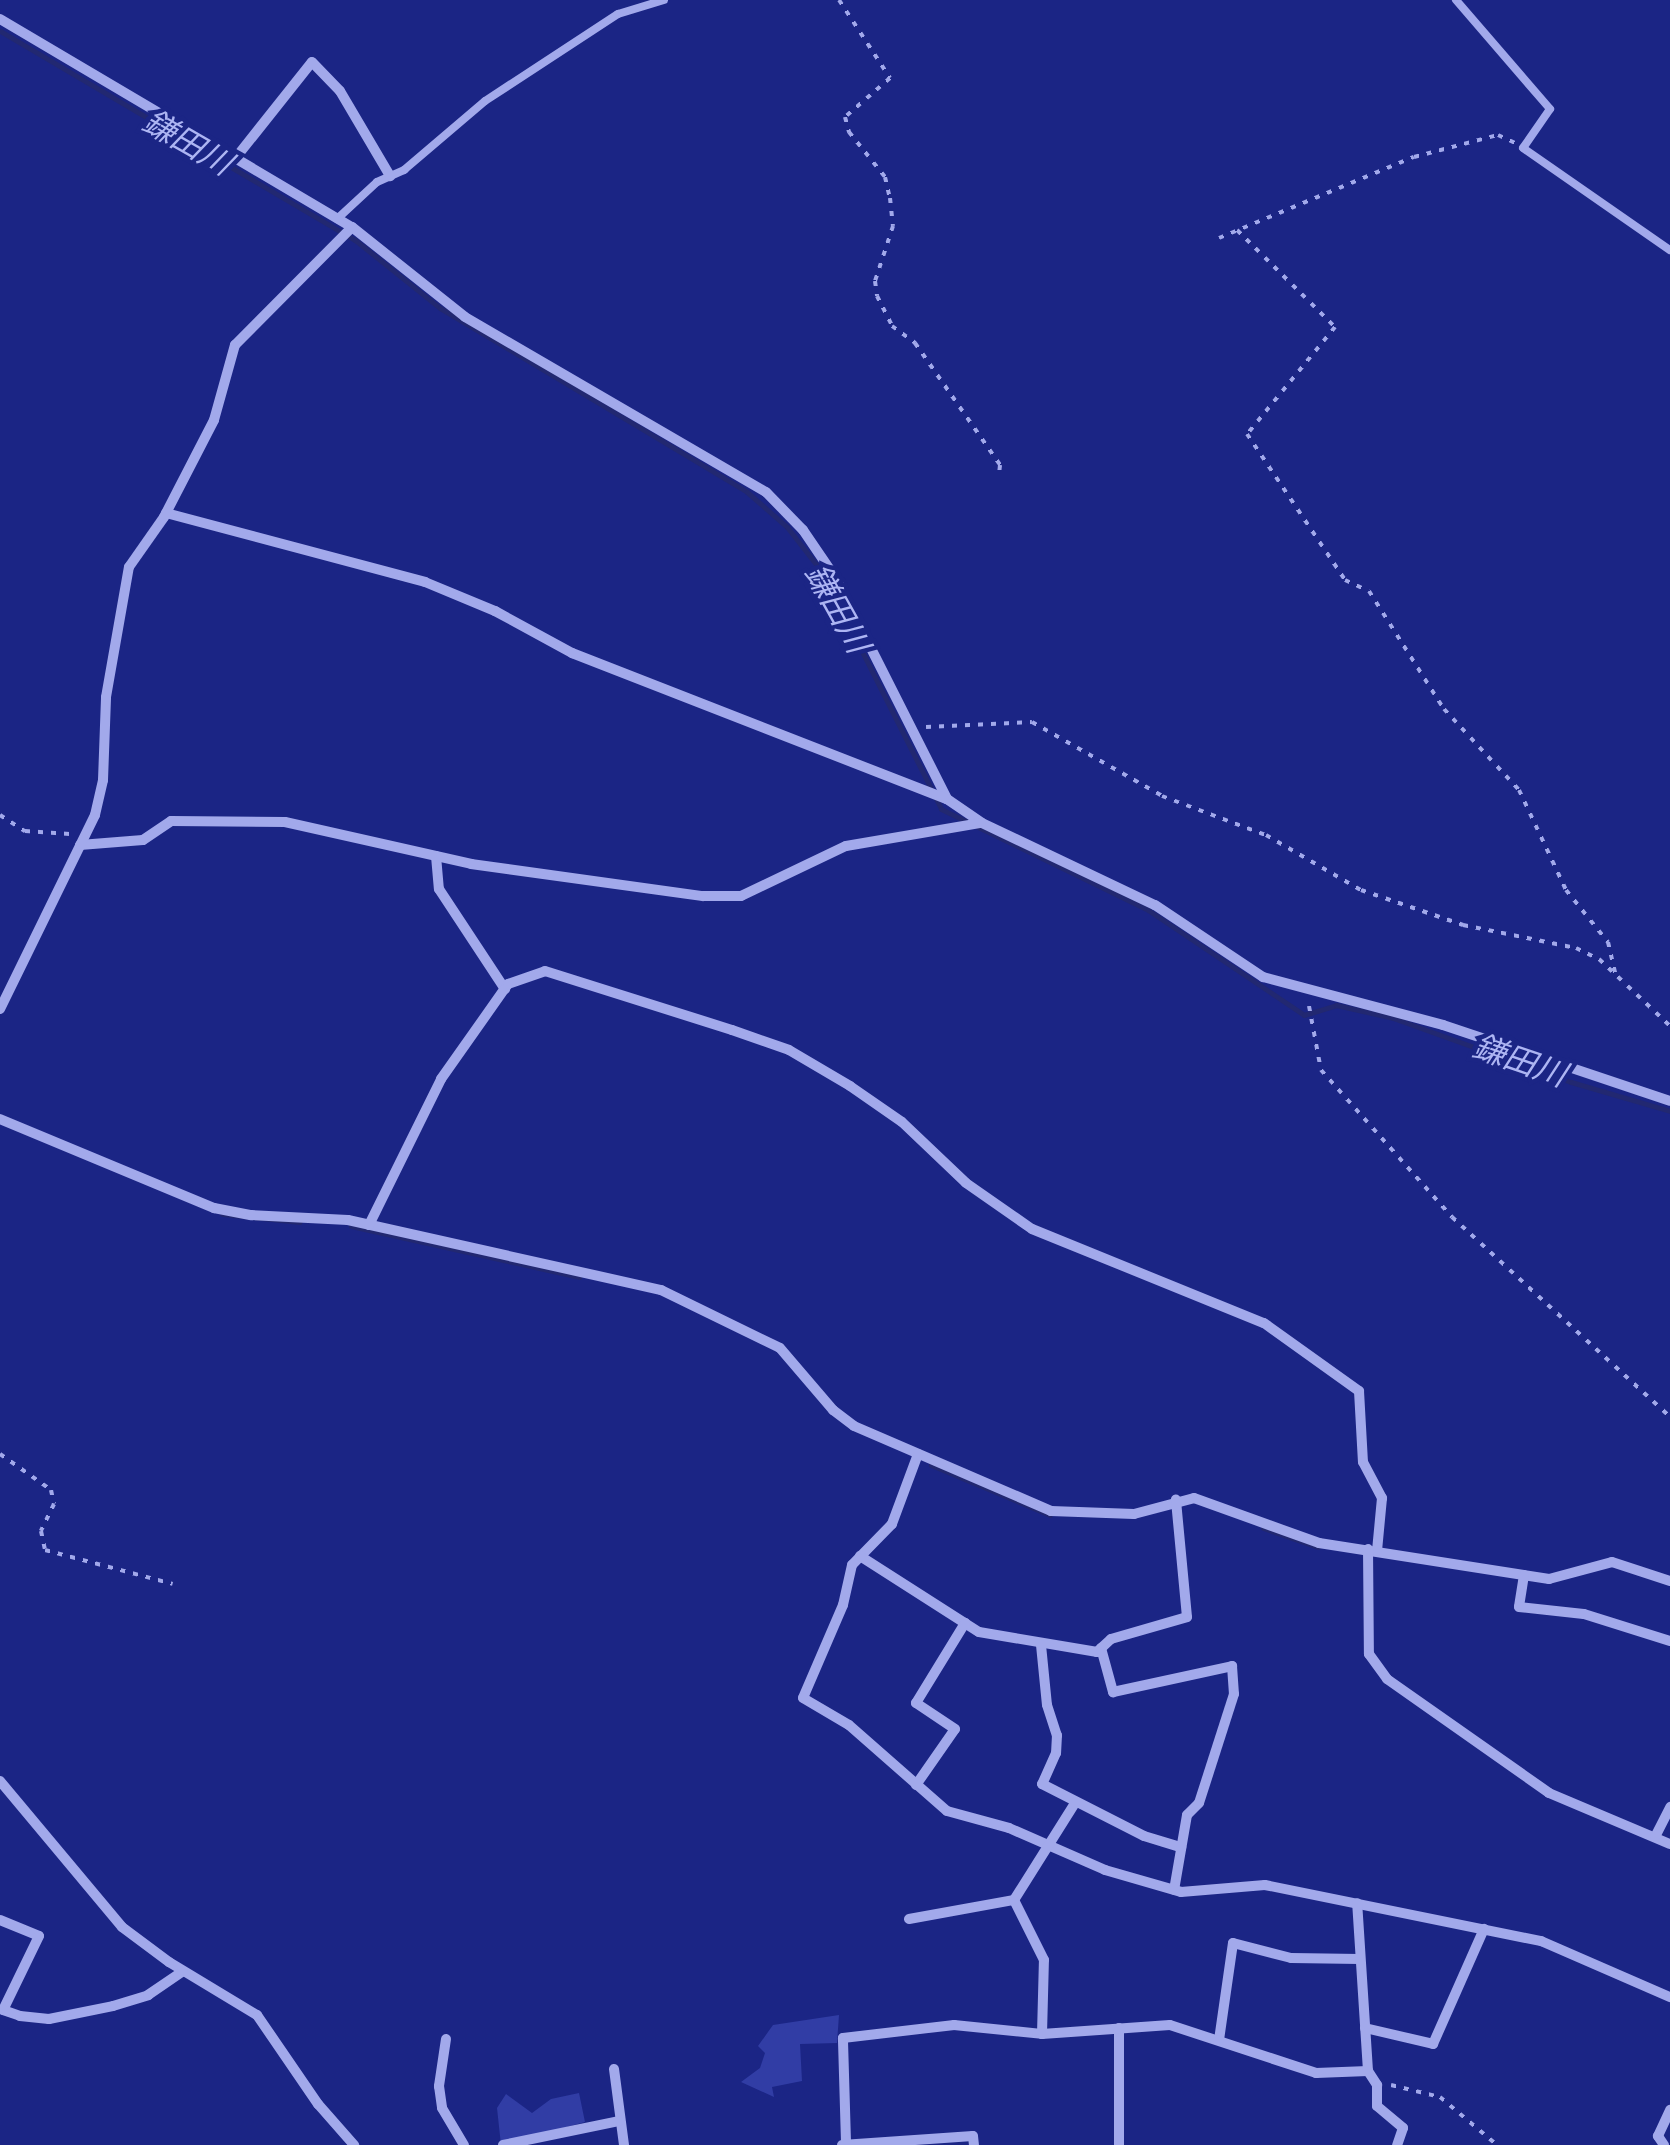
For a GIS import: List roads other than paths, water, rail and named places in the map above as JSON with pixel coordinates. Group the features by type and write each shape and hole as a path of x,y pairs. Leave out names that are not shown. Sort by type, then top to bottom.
{"street":[{"path":"0,20 352,227 465,317 766,492 786,510 835,577 947,800"},
{"path":"234,160 312,62 340,90 390,176"},
{"path":"0,1009 82,840 103,780 106,697 129,567 166,513 214,420 235,345 352,227"},
{"path":"166,513 426,582 495,611 572,653 947,800 982,823 1155,905 1263,977 1444,1025 1670,1101"},
{"path":"82,840 143,840 171,821 285,822 436,856 683,894 741,896 846,846 982,823"},
{"path":"436,856 440,889 505,989"},
{"path":"370,1225 441,1079 505,989 545,971 789,1050 902,1122 966,1183 1032,1229 1264,1323 1359,1390 1363,1462 1382,1498 1373,1550 1369,1654 1386,1679 1549,1793 1670,1844"},
{"path":"0,1119 214,1208 251,1216 370,1225 661,1290 780,1348 844,1418 1052,1511 1134,1514 1194,1498 1293,1536 1373,1550 1549,1579 1612,1562 1670,1581"},
{"path":"918,1454 892,1524 852,1565 843,1605 803,1698 849,1724 947,1811 1010,1828 1105,1870 1174,1890 1265,1884 1541,1941 1670,1997"},
{"path":"860,1556 965,1623 1005,1640 1097,1652 1111,1639 1186,1617 1176,1500"},
{"path":"1524,1575 1519,1607 1584,1614 1670,1642"},
{"path":"916,1785 954,1728 916,1703 965,1623"},
{"path":"1042,1645 1047,1705 1057,1735 1056,1753 1042,1784 1144,1836 1182,1847"},
{"path":"1102,1648 1113,1692 1232,1666 1234,1694 1199,1803 1187,1815 1174,1890"},
{"path":"0,1780 122,1927 183,1971 258,2016 318,2104 354,2145"},
{"path":"909,1920 1014,1900 1075,1803"},
{"path":"1655,1837 1670,1807"},
{"path":"1014,1900 1044,1960 1042,2034"},
{"path":"1357,1904 1368,2071 1377,2085 1377,2106 1403,2128 1397,2145"},
{"path":"0,1920 39,1936 2,2010 20,2016 48,2019 113,2006 148,1995 183,1971"},
{"path":"1365,2028 1433,2044 1484,1929"},
{"path":"1219,2040 1233,1943 1292,1958 1360,1960"},
{"path":"974,2145 973,2136 844,2144 844,2038 954,2024 1042,2034 1170,2025 1316,2072 1368,2071"},
{"path":"1118,2028 1120,2145"},
{"path":"446,2039 439,2086 442,2108 464,2145"},
{"path":"614,2069 624,2145"},
{"path":"1664,2145 1658,2136 1670,2110"},
{"path":"503,2145 619,2121"}],"lane":[{"path":"336,219 377,182 404,170 485,101 618,14 664,0"},
{"path":"1456,0 1550,110 1523,148 1670,250"}],"waterway":[{"name":"鎌田川","path":"0,31 355,240 440,308 747,492 787,527 822,572 941,809 1148,910 1304,1015 1336,1005 1393,1018 1571,1082 1670,1111"},
{"path":"222,1214 300,1222"},
{"path":"351,1226 579,1277"},
{"path":"931,1465 1050,1515"},
{"path":"1263,1528 1318,1547"}]}
